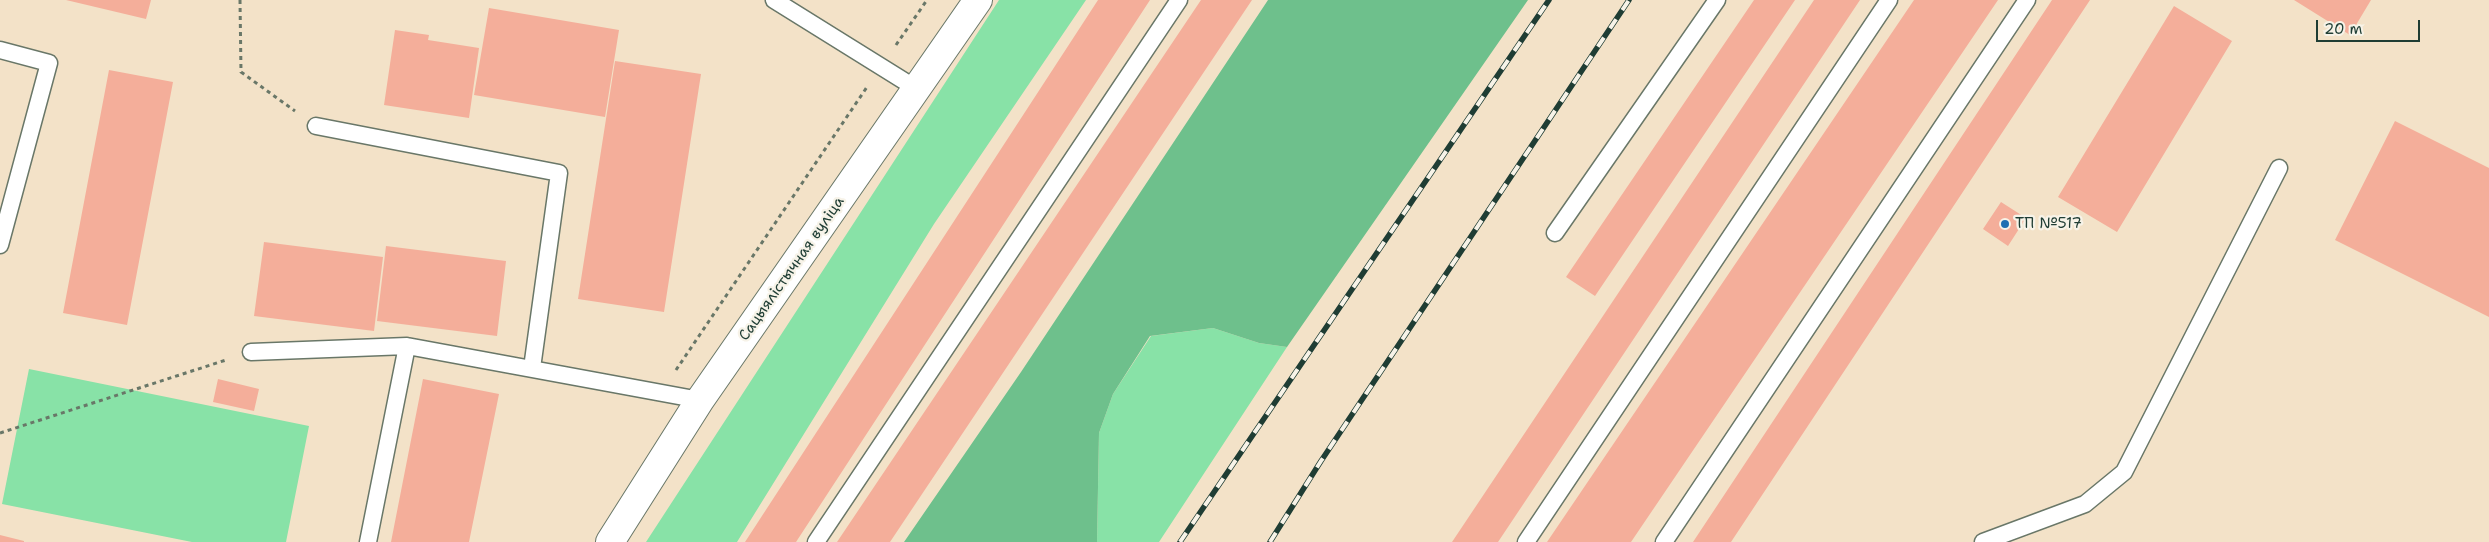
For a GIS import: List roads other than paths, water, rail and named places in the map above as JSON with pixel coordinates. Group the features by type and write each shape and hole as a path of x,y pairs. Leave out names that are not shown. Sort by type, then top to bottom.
{"street":[{"name":"Сацыялістычная вуліца","path":"610,542 700,400 978,0"}],"lane":[{"path":"774,0 917,89"},
{"path":"816,542 1179,0"},
{"path":"1554,233 1716,0"},
{"path":"1526,542 1889,0"},
{"path":"1664,542 2027,0"},
{"path":"0,50 49,63 0,245"},
{"path":"316,126 559,173 532,368"},
{"path":"1983,542 2085,504 2124,472 2279,168"},
{"path":"251,352 408,346 700,400"},
{"path":"368,542 408,346"}],"railway":[{"path":"1180,542 1549,0"},
{"path":"1270,542 1321,461 1629,0"}],"place":[{"name":"ТП №517","path":"2005,224"}]}
